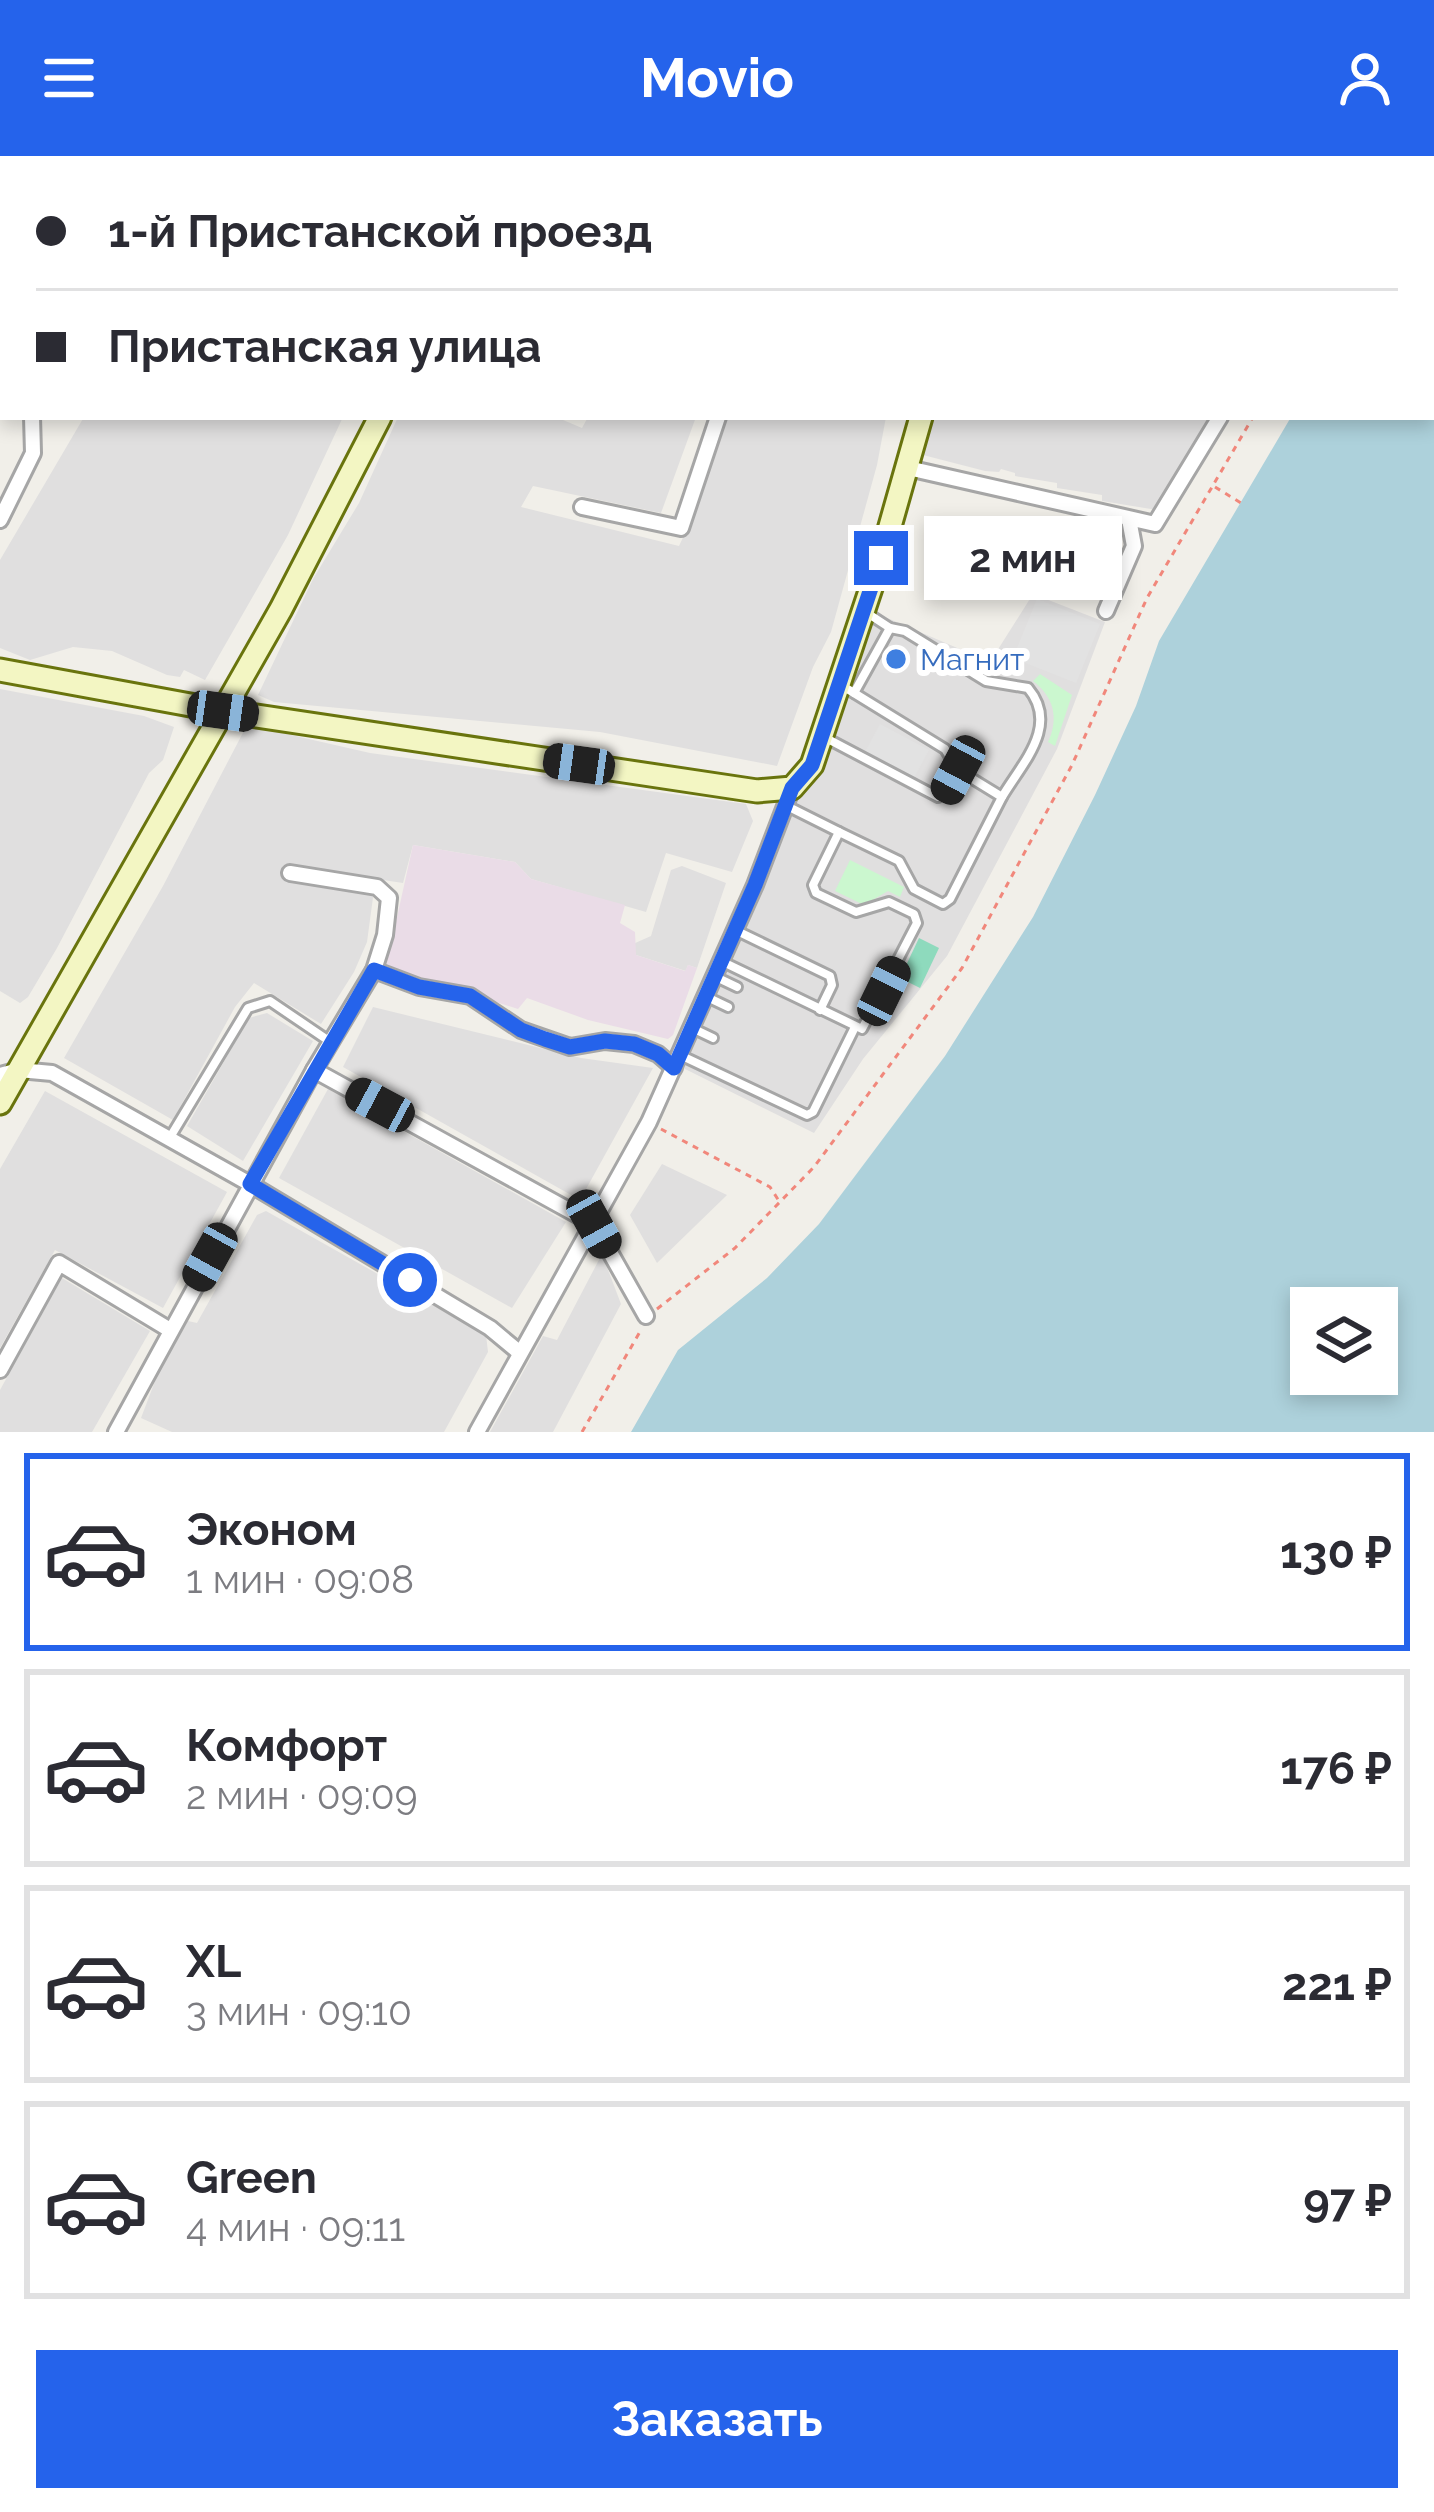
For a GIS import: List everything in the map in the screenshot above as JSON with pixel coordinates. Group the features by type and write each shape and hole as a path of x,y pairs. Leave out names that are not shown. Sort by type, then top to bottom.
{"street":[{"path":"0,520 33,453 32,420"},
{"path":"0,1103 9,1072 281,609 378,420"},
{"path":"582,507 681,528 717,420"},
{"path":"477,1432 649,1122 789,797 809,772 847,689 864,611 920,420"},
{"path":"908,468 1155,524 1218,420"},
{"path":"1106,611 1134,546 1129,519"},
{"path":"0,670 223,711 789,797"},
{"path":"116,1432 250,1184 374,970 385,935 389,898 377,887 290,873"},
{"path":"374,970 419,987 470,996 521,1030 570,1047 605,1041 634,1044 677,1062"},
{"path":"314,1070 594,1224 646,1316"},
{"path":"9,1072 52,1072 490,1328 520,1353"},
{"path":"0,1370 58,1263 170,1330"}],"lane":[{"path":"789,797 839,832 899,861 914,890 943,904 1041,733 1037,700 1022,685 986,681 864,611"},
{"path":"890,628 847,689 948,752 958,770 1002,797"},
{"path":"822,736 938,797 958,770"},
{"path":"718,969 865,1028 917,920 889,902 856,912 815,893 813,885 839,832"},
{"path":"735,930 830,976 832,986 820,1010"},
{"path":"718,969 737,988"},
{"path":"706,996 728,1007"},
{"path":"169,1139 248,1008 270,1001 331,1042"},
{"path":"677,1062 807,1115 813,1112 854,1027"},
{"path":"692,1028 713,1038"}],"path":[{"path":"582,1432 607,1384 633,1349 646,1316 735,1248 814,1167 962,968 1072,765 1147,598 1251,420"},
{"path":"1213,486 1241,503"},
{"path":"649,1122 770,1187 781,1202"}],"shaded area":[{"path":"82,420 342,420 288,535 205,680 184,670 180,677 167,675 112,651 73,647 30,660 0,648 0,560"},
{"path":"397,420 563,420 582,428 586,420 695,420 661,513 533,486 521,507 679,546 696,510 723,420 885,420 831,632 813,667 777,766 600,732 274,702 258,695 313,579 359,503"},
{"path":"932,420 1206,420 1157,510 1102,501 1102,495 1057,488 1057,483 1001,469 985,471 923,455"},
{"path":"1033,594 1105,622 1057,749 947,956 863,1059 814,1133 681,1067 785,817 802,792 871,611 990,662"},
{"path":"1037,599 1100,624 1076,683 1013,658"},
{"path":"0,689 144,716 174,727 163,760 149,773 57,948 20,1003 0,991"},
{"path":"880,724 929,750 914,778 865,752"},
{"path":"247,725 370,753 746,804 753,821 732,872 666,853 646,912 531,879 515,862 413,845 403,883 284,865 283,877 374,890 367,942 354,972 321,1024 254,983 235,1007 173,1120 64,1058 163,886"},
{"path":"413,845 515,862 531,879 625,905 620,923 635,932 636,955 685,971 688,965 697,968 673,1035 668,1039 588,1020 527,998 518,1009 386,967"},
{"path":"682,866 726,883 697,968 688,965 686,971 636,955 633,944 651,936 671,870"},
{"path":"373,1007 581,1058 653,1068 580,1200 343,1067"},
{"path":"267,1013 313,1041 243,1161 187,1126 249,1018"},
{"path":"328,1089 566,1222 512,1308 279,1178"},
{"path":"45,1091 227,1192 163,1308 55,1250 0,1348 0,1169"},
{"path":"662,1164 727,1195 657,1263 630,1215"},
{"path":"266,1211 486,1335 488,1352 444,1432 172,1432 141,1418 160,1368 188,1321 197,1323 257,1215"},
{"path":"602,1254 621,1304 553,1432 490,1432 543,1336 557,1340"},
{"path":"62,1278 150,1331 92,1432 0,1432 0,1390"}],"green space":[{"path":"1040,674 1072,695 1055,746 1048,742 1052,708 1033,681"},
{"path":"850,860 904,887 900,897 888,891 864,905 835,891"},
{"path":"919,938 939,948 920,988 900,978"}],"water":[{"path":"1289,420 1434,420 1434,1432 631,1432 678,1350 767,1278 819,1224 945,1056 1033,917 1136,706 1159,641"}],"place":[{"name":"Магнит","path":"896,659"}],"route":[{"path":"410,1280 250,1184 374,970 419,987 470,996 521,1030 545,1039 570,1047 605,1041 634,1044 658,1054 674,1068 792,788 812,765 881,558"}]}
